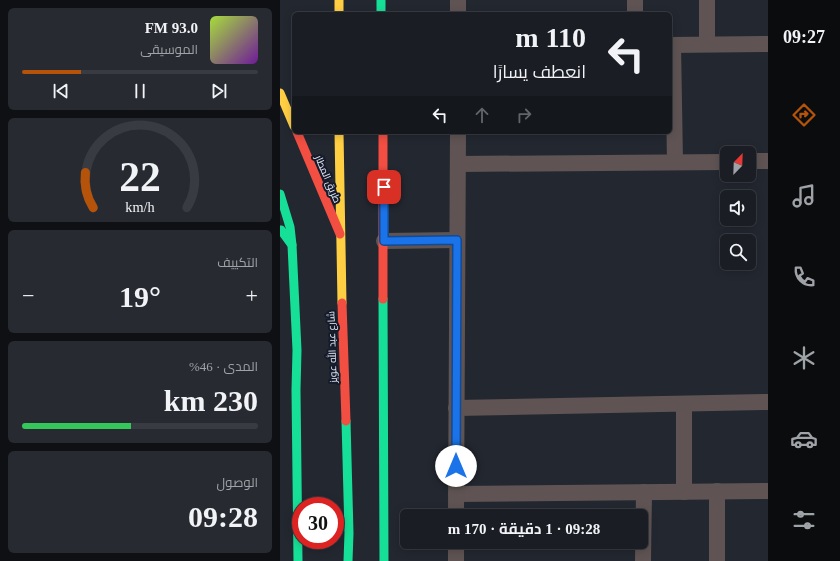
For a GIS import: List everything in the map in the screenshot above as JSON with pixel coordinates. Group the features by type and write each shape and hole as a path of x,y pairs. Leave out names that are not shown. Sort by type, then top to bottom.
{"main road":[{"path":"339,0 339,12"},
{"path":"381,0 382,12"},
{"path":"280,92 292,121"},
{"name":"طريق المطار","path":"298,134 340,234"},
{"name":"شارع عبد الله عويز","path":"340,134 340,234 348,561"},
{"path":"383,134 384,561"},
{"path":"280,194 290,228 292,245 297,350 298,561"},
{"path":"280,228 292,245"}],"street":[{"path":"458,0 458,12"},
{"path":"635,0 635,12"},
{"path":"706,0 707,44"},
{"path":"672,45 768,44"},
{"path":"672,68 676,162"},
{"path":"456,509 458,134"},
{"path":"756,161 768,161"},
{"path":"458,164 720,162"},
{"path":"384,241 457,240"},
{"path":"456,408 768,402"},
{"path":"684,404 684,492"},
{"path":"717,491 718,561"},
{"path":"456,494 768,491"},
{"path":"643,561 644,492"},
{"path":"456,549 456,561"}],"traffic: fast":[{"path":"381,0 381,12"},
{"path":"280,194 290,227 292,245"},
{"path":"281,230 292,245 297,350 298,561"},
{"path":"383,299 384,561"},
{"path":"346,421 349,533 348,561"}],"traffic: slow":[{"path":"339,0 339,12"},
{"path":"280,93 292,121"},
{"path":"339,134 342,303"}],"traffic: jam":[{"path":"298,134 340,234"},
{"path":"383,134 383,299"},
{"path":"342,303 346,421"}],"route":[{"path":"384,187 384,241 457,240 456,466"}]}
